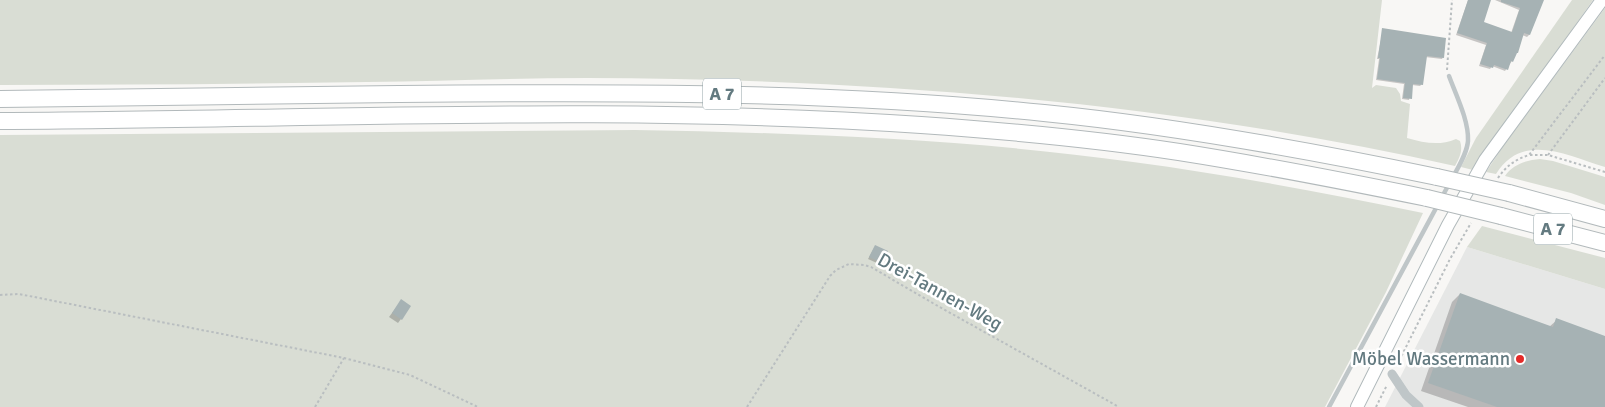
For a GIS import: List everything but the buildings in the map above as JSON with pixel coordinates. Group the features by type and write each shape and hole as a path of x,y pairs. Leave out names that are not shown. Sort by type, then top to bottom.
{"highway":[{"name":"A 7","path":"0,99 611,93 761,95 1041,112 1161,127 1301,149 1509,193 1605,219"},
{"name":"A 7","path":"0,121 649,115 850,121 1047,136 1175,151 1296,172 1426,198 1605,243"}],"main road":[{"path":"1357,407 1448,225 1485,160 1602,0"}],"street":[{"path":"1392,374 1406,395 1419,407"}],"lane":[{"path":"1329,407 1465,152 1468,133 1449,76"}],"path":[{"path":"1449,76 1447,69 1452,0"},
{"path":"1529,155 1605,55"},
{"path":"1548,155 1605,78"},
{"path":"1497,179 1505,168 1529,155 1548,155 1605,172"},
{"path":"1376,407 1441,276 1473,219"},
{"name":"Drei-Tannen-Weg","path":"747,407 830,276 842,266 855,264 870,267 1119,407"},
{"path":"0,295 20,294 344,358 410,375 478,407"},
{"path":"315,407 344,358"}],"shaded area":[{"path":"0,0 1382,0 1372,88 1376,85 1396,88 1400,94 1401,101 1410,104 1407,138 1432,143 1456,139 1460,141 1461,150 1460,157 1455,166 1348,144 1240,125 1132,110 914,89 805,83 696,79 532,78 394,82 0,85"},
{"path":"1572,0 1593,0 1473,170 1461,167 1476,138"},
{"path":"1605,8 1605,167 1561,153 1533,150 1519,153 1507,161 1496,174 1486,172 1504,145"},
{"path":"635,130 884,138 1071,154 1242,179 1423,213 1386,292 1325,407 0,407 0,135"},
{"path":"1540,159 1553,161 1605,177 1605,205 1571,193 1505,176 1512,168 1521,163"},
{"path":"1482,226 1605,258 1605,289 1467,247"},
{"name":"Möbel Wassermann","path":"1467,247 1605,289 1605,407 1385,407"}],"place":[{"name":"Möbel Wassermann","path":"1520,359"}]}
